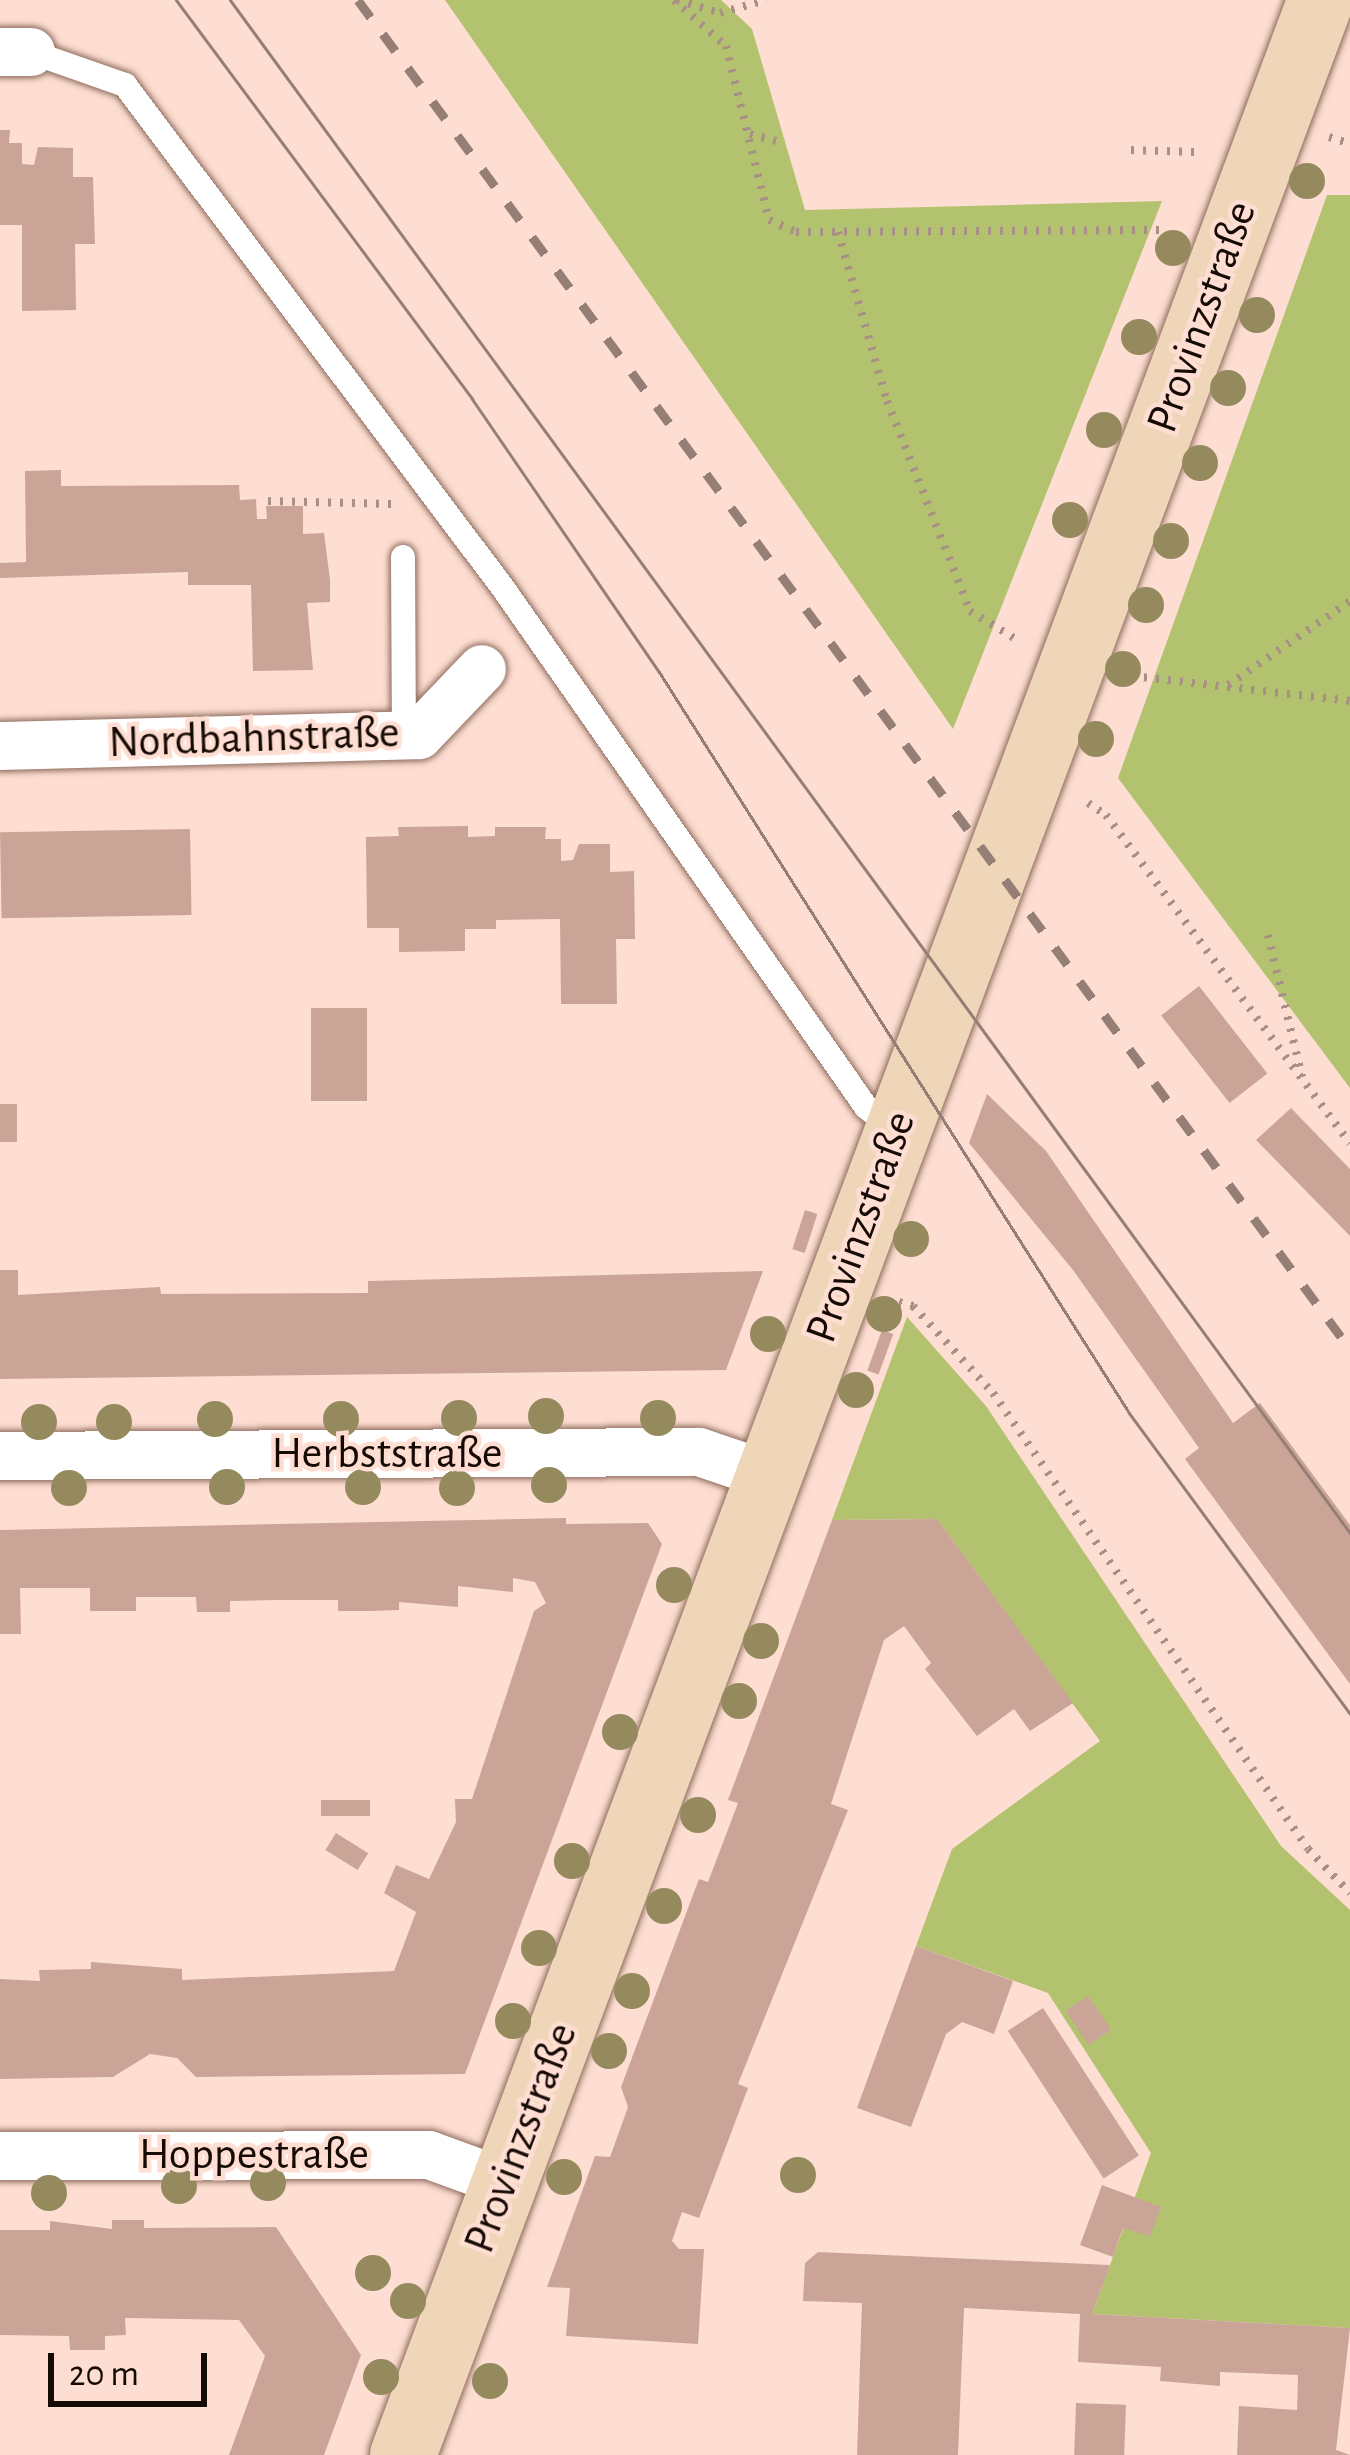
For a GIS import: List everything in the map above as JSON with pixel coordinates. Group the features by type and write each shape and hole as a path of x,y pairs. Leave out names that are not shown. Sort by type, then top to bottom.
{"main road":[{"name":"Provinzstraße","path":"403,2455 1321,0"}],"street":[{"name":"Nordbahnstraße","path":"0,746 419,735 482,670"},
{"name":"Herbststraße","path":"0,1456 699,1452 770,1476"},
{"name":"Hoppestraße","path":"0,2156 429,2155 503,2182"}],"lane":[{"path":"16,52 124,85 503,588 866,1107 896,1132"},
{"path":"403,556 404,736"}],"path":[{"path":"675,0 720,13 766,0"},
{"path":"675,0 727,46 769,220 796,232 1168,230"},
{"path":"750,134 783,143"},
{"path":"1334,138 1350,144"},
{"path":"1131,150 1196,152"},
{"path":"838,232 887,401 970,611 1015,638"},
{"path":"268,501 400,504 403,556"},
{"path":"1226,686 1350,602"},
{"path":"1130,676 1350,701"},
{"path":"1088,802 1106,815 1350,1143"},
{"path":"1268,935 1304,1084"},
{"path":"901,1300 993,1393 1308,1849 1350,1893"}],"green space":[{"path":"445,0 721,0 752,29 805,210 1162,201 953,729"},
{"path":"1327,195 1350,195 1350,1088 1118,778"},
{"path":"907,1317 986,1406 1281,1846 1350,1910 1350,2328 1092,2314 1151,2153 1048,1993 916,1946 952,1849 1100,1741 937,1519 832,1520"}],"building":[{"path":"0,130 10,130 9,143 22,143 22,164 34,165 38,147 73,148 73,177 93,177 95,244 75,244 76,310 22,311 22,225 0,225"},
{"path":"61,470 61,486 239,485 240,500 256,499 257,519 267,519 266,506 303,506 303,534 324,533 330,580 330,602 307,603 313,670 253,671 251,585 188,585 188,572 0,578 0,563 26,562 25,471"},
{"path":"468,826 468,837 495,836 495,827 546,827 545,839 561,839 561,861 573,860 579,844 610,844 610,872 634,871 635,939 616,939 617,1004 561,1004 560,919 496,920 496,929 465,929 465,951 399,952 399,928 367,928 366,837 399,836 398,827"},
{"path":"190,829 192,915 2,918 0,832"},
{"path":"1199,986 1267,1073 1230,1103 1161,1016"},
{"path":"311,1008 367,1008 367,1101 311,1101"},
{"path":"987,1094 1046,1151 1233,1423 1260,1403 1350,1525 1350,1684 1185,1459 1199,1448 1073,1270 969,1143"},
{"path":"0,1104 17,1104 17,1142 0,1142"},
{"path":"1291,1108 1350,1169 1350,1236 1256,1140"},
{"path":"805,1210 817,1214 805,1253 792,1249"},
{"path":"0,1270 18,1270 18,1295 160,1287 161,1294 368,1293 368,1281 763,1271 726,1370 0,1379"},
{"path":"882,1330 893,1334 879,1375 867,1370"},
{"path":"566,1518 566,1524 648,1523 662,1544 465,2074 196,2077 177,2058 150,2054 113,2077 0,2079 0,1979 40,1981 39,1970 91,1969 91,1962 182,1969 182,1980 394,1971 416,1912 384,1893 396,1865 429,1879 456,1822 455,1799 472,1799 534,1611 546,1603 535,1582 513,1578 513,1592 458,1586 458,1607 399,1602 399,1610 371,1611 338,1611 338,1600 274,1600 230,1601 230,1612 197,1612 196,1597 136,1597 136,1611 90,1611 90,1588 20,1588 21,1634 0,1634 0,1530"},
{"path":"937,1519 1073,1703 1030,1731 1014,1709 977,1736 925,1669 931,1663 904,1626 884,1640 831,1804 848,1810 738,2084 748,2088 699,2218 682,2212 672,2241 679,2249 704,2249 698,2344 566,2336 570,2288 547,2287 595,2156 610,2157 628,2107 621,2087 699,1879 708,1882 738,1803 728,1800 832,1520"},
{"path":"321,1800 370,1800 370,1816 321,1816"},
{"path":"336,1833 368,1853 358,1870 325,1850"},
{"path":"916,1946 1013,1981 994,2034 962,2022 946,2034 911,2127 857,2108"},
{"path":"1088,1996 1111,2030 1089,2045 1066,2011"},
{"path":"1043,2008 1139,2156 1104,2178 1008,2031"},
{"path":"1102,2185 1161,2207 1150,2236 1123,2228 1113,2257 1080,2245"},
{"path":"112,2220 144,2220 144,2228 276,2227 361,2355 324,2455 229,2455 265,2356 239,2320 125,2318 126,2335 105,2336 105,2350 70,2350 69,2336 0,2335 0,2230 50,2230 50,2221 112,2229"},
{"path":"818,2252 1110,2265 1092,2314 1350,2328 1336,2450 1350,2455 1237,2455 1239,2406 1297,2410 1298,2375 1220,2372 1220,2386 1160,2381 1161,2367 1078,2362 1080,2314 964,2308 958,2455 857,2455 862,2303 803,2301 805,2263"},
{"path":"1076,2403 1126,2405 1124,2455 1074,2455"}],"tram line":[{"path":"176,0 472,399 659,672 1129,1413 1350,1714"},
{"path":"230,0 1350,1533"}],"railway":[{"path":"358,0 1350,1349"}]}
